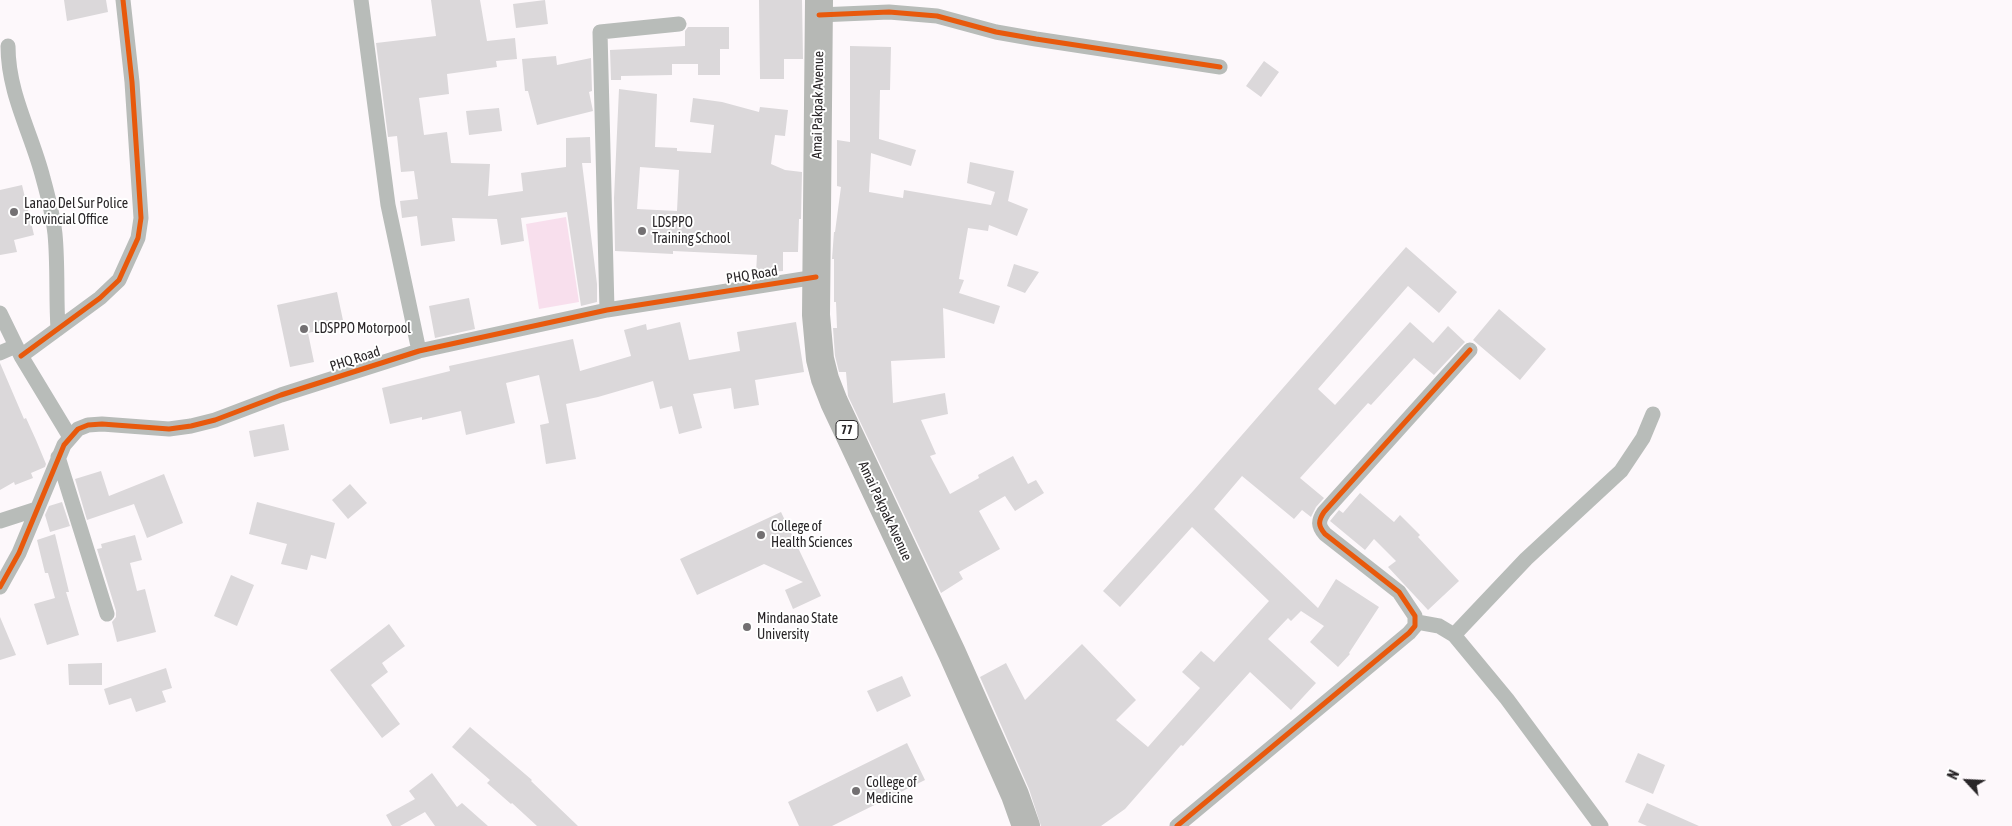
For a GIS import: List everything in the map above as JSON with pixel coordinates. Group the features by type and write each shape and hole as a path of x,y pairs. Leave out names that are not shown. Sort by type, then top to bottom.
{"highway":[{"name":"Amai Pakpak Avenue","path":"819,7 816,315 820,359 830,391 952,653 1023,824"}],"street":[{"path":"0,353 19,351 58,329 100,298 119,280 138,238 141,218 132,82 123,0"},
{"path":"361,0 388,205 418,351"},
{"path":"819,7 937,16 996,32 1028,38 1220,67"},
{"path":"607,310 600,32 679,24"},
{"path":"8,46 8,63 11,78 19,108 41,170 55,233 58,329"},
{"name":"PHQ Road","path":"0,587 18,553 58,457 70,437 78,429 88,425 102,424 169,429 191,426 215,420 281,394 418,351 607,310 816,277"},
{"path":"0,313 19,351 70,437"},
{"path":"1417,622 1415,616 1398,592 1325,534 1319,524 1324,512 1470,350"},
{"path":"1454,635 1526,559 1621,471 1643,438 1653,414"},
{"path":"58,457 107,614"},
{"path":"0,521 37,509"},
{"path":"1417,622 1439,626 1454,635 1507,699 1601,826"},
{"path":"1178,826 1409,634 1417,622"}],"shaded area":[{"path":"566,217 579,302 539,309 526,224"}],"building":[{"path":"64,0 106,0 108,12 67,21"},
{"path":"431,0 480,0 487,41 515,38 517,59 496,61 497,67 447,74 449,94 419,98 424,135 447,132 451,163 490,164 488,196 523,191 521,173 566,167 566,138 590,137 591,163 582,163 597,284 597,302 581,306 567,212 521,218 524,241 501,245 497,219 452,218 455,241 421,246 417,216 402,218 400,201 418,199 414,171 401,172 397,136 388,137 376,43 436,36"},
{"path":"545,0 548,24 516,28 513,4"},
{"path":"759,0 802,0 803,59 784,59 784,79 760,79"},
{"path":"688,27 729,27 729,49 720,49 720,75 698,75 698,64 672,64 672,75 621,76 621,80 611,80 610,50 685,46 685,31"},
{"path":"850,46 891,47 890,90 880,90 879,139 916,150 911,166 871,153 869,192 903,198 904,190 991,205 995,192 967,183 970,162 1014,171 1008,201 1028,209 1017,236 989,225 988,231 968,228 959,279 964,280 959,293 1000,306 994,324 943,308 945,358 891,361 893,403 945,393 948,414 921,420 936,454 930,456 950,494 979,478 978,475 1013,456 1028,484 1036,480 1044,493 1015,511 1005,496 979,511 1000,549 959,572 963,579 941,593 848,396 846,372 839,372 835,356 833,328 837,328 836,302 834,302 834,259 832,259 841,187 837,186 837,140 850,142"},
{"path":"556,56 557,65 591,58 592,91 589,92 593,111 537,125 528,91 525,91 522,59"},
{"path":"1264,61 1279,72 1261,97 1246,86"},
{"path":"619,89 657,94 655,147 677,148 677,151 711,153 714,125 690,122 693,98 722,102 759,112 760,107 788,110 785,136 775,135 771,164 785,170 802,172 801,219 799,219 798,252 783,252 783,271 756,273 757,255 673,251 673,254 615,251 614,198","holes":["640,167 679,170 677,211 637,209"]},
{"path":"499,108 502,131 469,135 466,111"},
{"name":"Lanao Del Sur Police Provincial Office","path":"22,185 34,235 14,240 17,252 0,255 0,190"},
{"path":"1406,247 1457,292 1439,313 1408,286 1318,389 1335,405 1410,322 1433,343 1448,326 1465,342 1434,375 1414,358 1371,405 1368,403 1300,478 1324,498 1316,507 1311,517 1302,510 1294,519 1242,476 1214,509 1318,608 1336,579 1379,607 1350,654 1338,667 1310,642 1324,626 1301,611 1291,621 1288,618 1268,639 1316,683 1291,710 1250,672 1183,746 1181,745 1125,809 1101,826 1041,826 1029,789 980,677 1006,663 1025,700 1082,644 1136,700 1116,720 1148,747 1200,688 1182,672 1201,651 1214,662 1269,601 1192,527 1120,607 1103,591 1194,490"},
{"path":"1014,264 1039,272 1025,293 1007,286"},
{"name":"LDSPPO Motorpool","path":"337,292 344,325 308,333 314,362 290,367 277,305"},
{"path":"469,298 475,329 435,338 429,306"},
{"path":"1499,309 1546,349 1520,380 1473,340"},
{"path":"680,322 689,360 740,351 737,332 796,322 804,372 755,380 759,405 734,409 731,388 693,394 702,428 679,434 672,406 660,409 653,381 566,404 576,459 546,464 540,425 549,423 539,375 506,383 515,423 466,435 461,411 422,420 422,417 390,424 382,388 450,371 449,366 573,339 580,371 631,356 624,330 646,324 647,330"},
{"path":"0,363 46,464 45,467 31,473 33,478 15,485 14,482 0,490"},
{"path":"284,424 289,450 254,457 249,431"},
{"path":"101,471 109,496 164,474 183,523 147,538 134,504 87,520 75,479"},
{"path":"350,484 367,503 348,519 332,500"},
{"path":"1360,493 1394,522 1400,515 1420,535 1418,537 1459,581 1428,610 1388,567 1396,561 1374,539 1365,550 1330,521 1339,510 1343,513"},
{"path":"62,502 70,526 50,532 45,515 49,506"},
{"path":"257,502 335,523 326,559 311,555 307,570 281,564 287,544 249,534"},
{"name":"College of Health Sciences","path":"781,512 821,596 793,609 785,590 803,582 764,564 697,595 680,559"},
{"path":"55,534 69,592 66,592 79,635 47,645 34,604 55,598 48,573 45,573 37,540"},
{"path":"135,535 142,560 130,563 137,591 145,589 156,632 117,642 112,622 116,617 116,611 97,549 102,548 101,544"},
{"path":"231,575 254,585 237,626 214,616"},
{"path":"0,617 16,655 0,660"},
{"path":"389,624 405,646 382,663 388,672 371,685 400,724 382,738 330,670"},
{"path":"102,663 102,685 69,685 68,664"},
{"path":"166,668 172,688 162,691 166,702 136,712 131,698 109,705 104,689"},
{"path":"902,676 911,696 877,712 867,691"},
{"path":"470,727 532,780 578,826 537,826 487,783 490,780 452,747"},
{"name":"College of Medicine","path":"907,743 925,780 832,826 799,826 788,802"},
{"path":"1638,753 1665,765 1653,794 1625,782"},
{"path":"432,773 457,807 462,803 488,826 435,826 425,812 400,826 392,826 386,815 415,799 409,791"},
{"path":"1647,803 1699,826 1647,826 1638,822"}],"cycle path":[{"path":"21,356 100,298 119,280 138,238 141,218 132,82 123,0"},
{"path":"819,15 889,12 937,16 996,32 1220,67"},
{"path":"0,587 19,553 64,445 78,429 88,425 102,424 169,429 191,426 215,420 281,395 419,351 607,310 816,277"},
{"path":"1177,826 1415,626 1415,616 1399,592 1325,534 1320,526 1320,521 1324,512 1470,350"}],"place":[{"name":"Lanao Del Sur Police Provincial Office","path":"14,212"},
{"name":"LDSPPO Training School","path":"642,231"},
{"name":"LDSPPO Motorpool","path":"304,329"},
{"name":"College of Health Sciences","path":"761,535"},
{"name":"Mindanao State University","path":"747,627"},
{"name":"College of Medicine","path":"856,791"}]}
